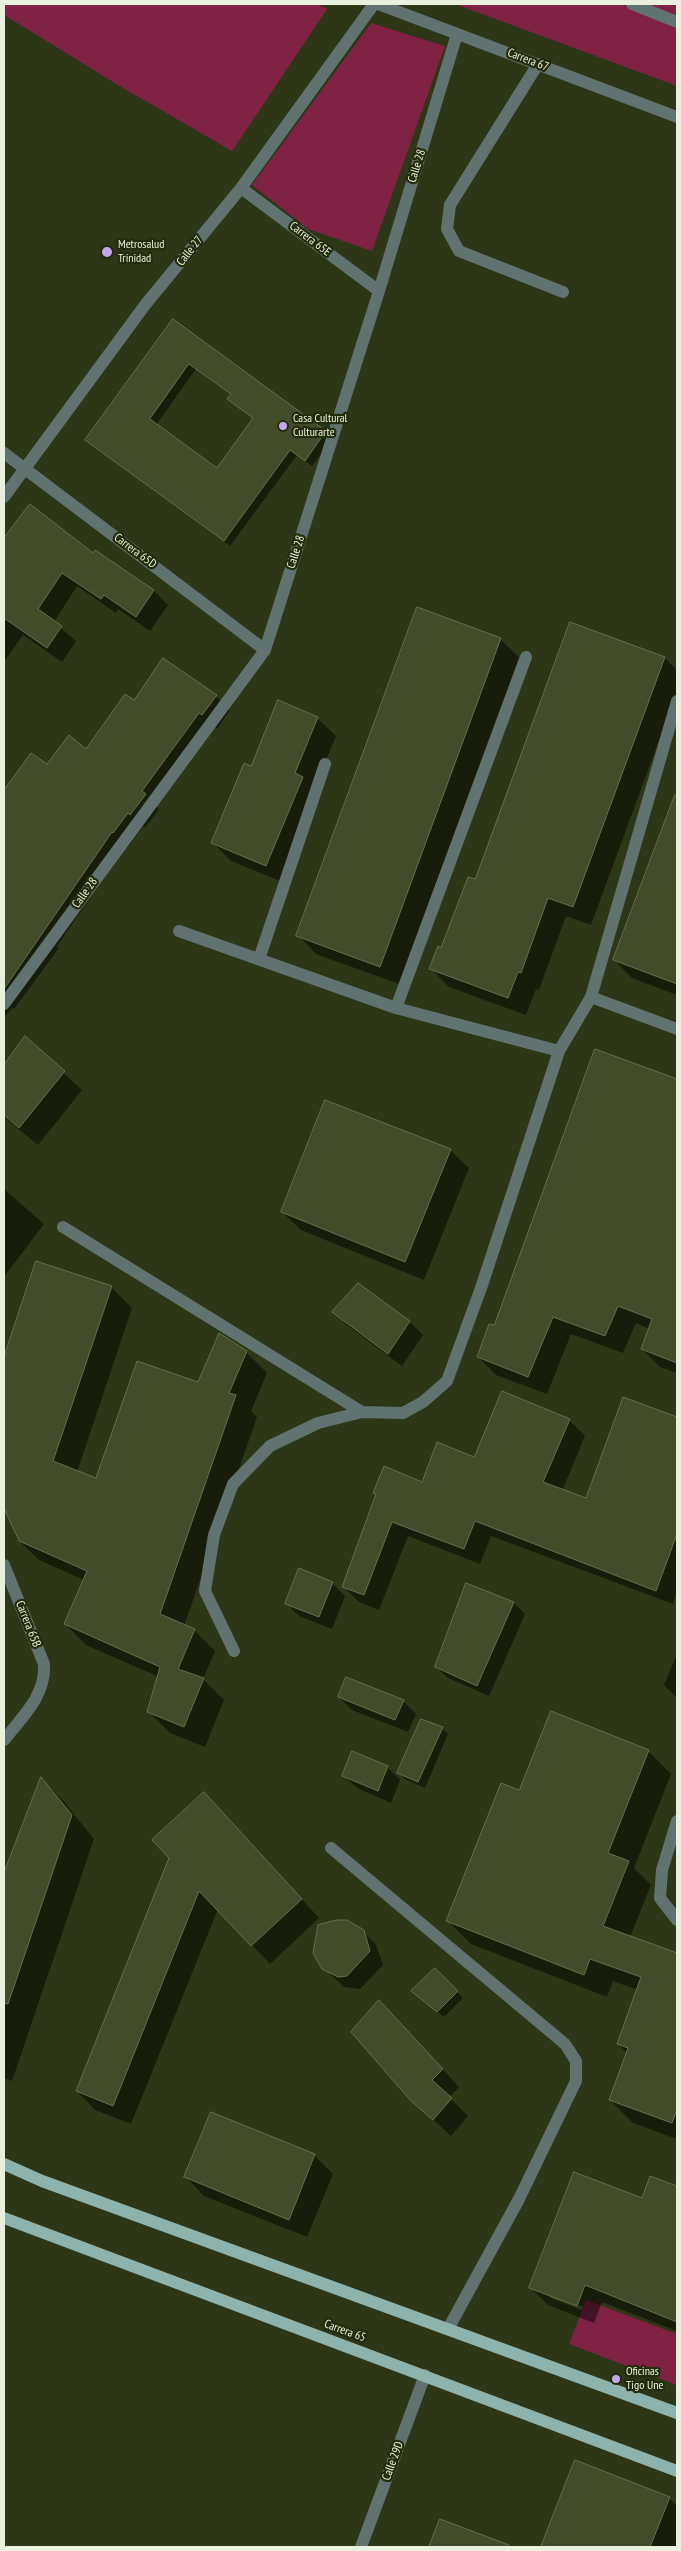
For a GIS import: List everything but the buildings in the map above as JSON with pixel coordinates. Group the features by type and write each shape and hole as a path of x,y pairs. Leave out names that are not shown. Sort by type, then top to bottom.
{"main road":[{"path":"4,2164 42,2181 677,2413"},
{"name":"Carrera 65","path":"4,2218 677,2471"}],"street":[{"name":"Calle 27","path":"4,496 145,305 241,188 374,4"},
{"name":"Carrera 67","path":"378,4 677,117"},
{"path":"632,4 677,22"},
{"name":"Calle 28","path":"4,1004 265,650 379,291 457,34"},
{"path":"538,64 450,205 447,229 459,251 563,292"},
{"name":"Carrera 65E","path":"241,188 379,291"},
{"name":"Carrera 65D","path":"4,453 265,650"},
{"path":"396,1008 526,657"},
{"path":"234,1651 205,1590 214,1535 233,1484 270,1446 318,1424 362,1412 403,1413 422,1402 446,1381 481,1288 559,1051 591,997 677,701"},
{"path":"259,959 325,764"},
{"path":"179,931 396,1008 559,1051"},
{"path":"591,997 677,1029"},
{"path":"64,1227 362,1412"},
{"name":"Carrera 65B","path":"4,1565 44,1664 43,1686 37,1698 4,1740"},
{"path":"677,1821 662,1870 660,1898 677,1920"},
{"path":"331,1848 565,2044 576,2062 576,2081 519,2199 448,2329"},
{"name":"Calle 29D","path":"361,2547 425,2375"}],"shaded area":[{"path":"4,4 317,4 327,9 232,151 123,88 4,15"},
{"path":"455,4 620,4 677,27 677,86"},
{"path":"646,4 677,4 677,17"},
{"path":"371,23 445,46 372,251 308,229 252,185"},
{"path":"586,2300 677,2334 677,2385 569,2344"}],"place":[{"name":"Metrosalud Trinidad","path":"107,252"},
{"name":"Casa Cultural Culturarte","path":"283,426"},
{"name":"Oficinas Tigo Une","path":"616,2379"}]}
